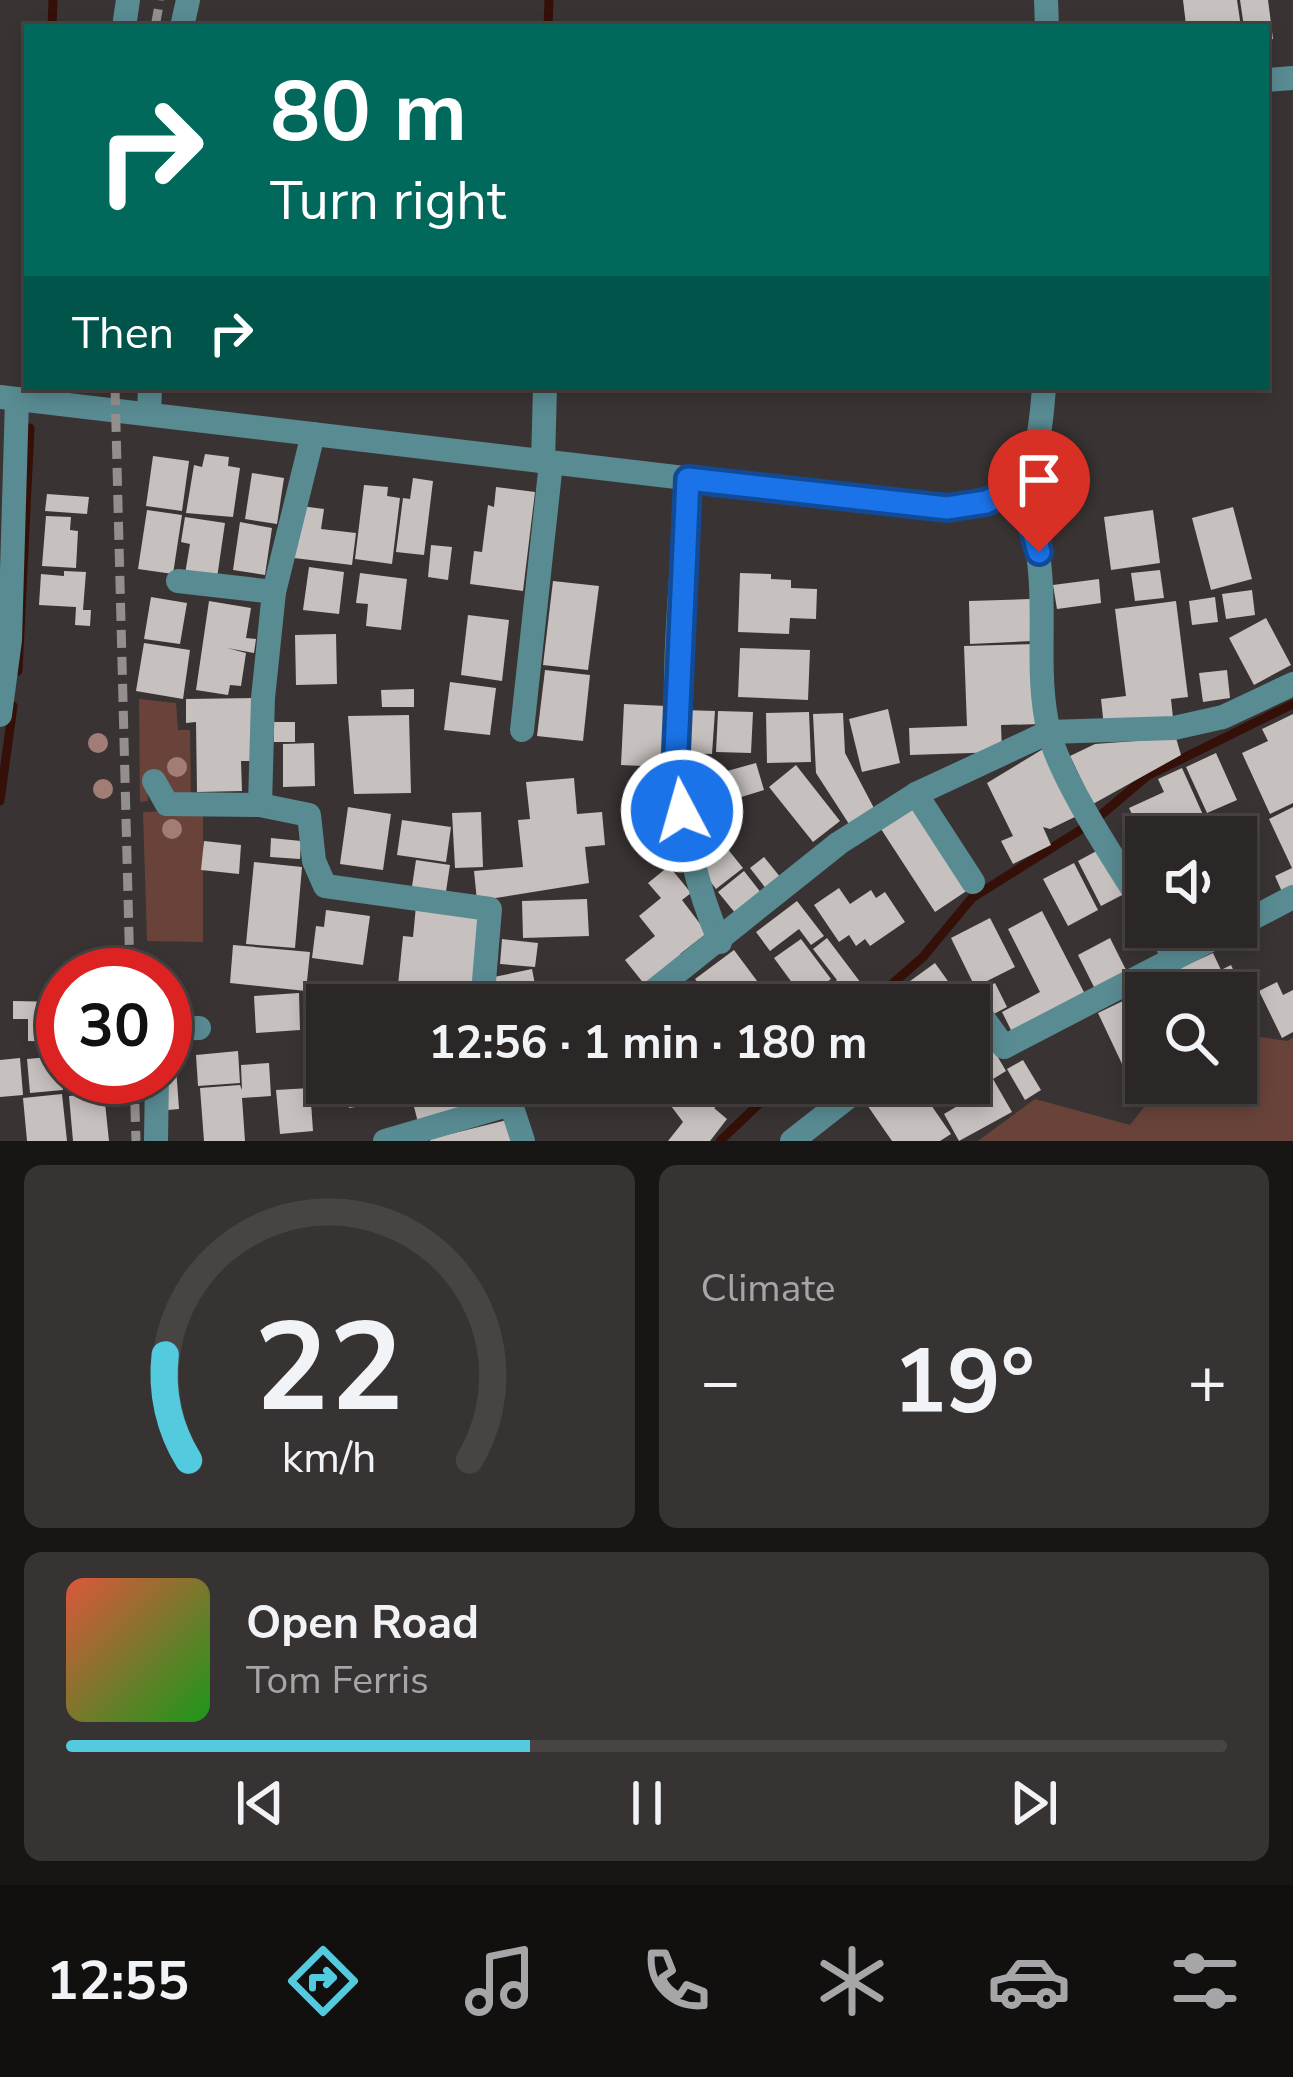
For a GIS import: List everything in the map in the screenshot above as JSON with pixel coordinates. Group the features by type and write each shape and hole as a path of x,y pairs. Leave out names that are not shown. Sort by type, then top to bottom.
{"street":[{"path":"149,415 150,390"},
{"path":"522,730 547,462 545,390"},
{"path":"0,715 10,640 9,398 77,397 149,415 947,508 986,502 1015,488 1034,464 1044,390"},
{"path":"260,806 263,698 274,592 313,434"},
{"path":"688,479 675,774 696,886 720,942"},
{"path":"1015,488 1028,510 1039,552 1049,733 1125,876"},
{"path":"178,580 274,592"},
{"path":"664,984 839,843 916,794 1049,733 1174,728 1222,717 1293,684"},
{"path":"154,781 167,804 260,806 309,815 314,861 325,886 490,909 484,984"},
{"path":"916,794 973,882"},
{"path":"1257,916 1293,897"},
{"path":"1169,948 1175,958"},
{"path":"990,1028 1004,1047 1195,948"},
{"path":"192,1028 199,1028"},
{"path":"156,1141 157,1104"},
{"path":"385,1141 481,1104"},
{"path":"510,1104 523,1141"},
{"path":"792,1141 839,1104"}],"shaded area":[{"path":"139,699 176,703 178,730 190,730 191,799 173,798 147,776 148,801 140,802"},
{"path":"203,810 203,942 147,941 143,812"},
{"path":"1257,1037 1288,1041 1293,1037 1293,1141 978,1141 1035,1099 1130,1125 1146,1104 1257,1104"}],"building":[{"path":"1183,0 1237,0 1241,24 1186,24"},
{"path":"1240,0 1268,0 1273,39 1269,40 1269,24 1244,24"},
{"path":"205,454 229,457 228,466 240,468 233,517 186,513 194,465 202,467"},
{"path":"153,456 189,461 182,511 146,506"},
{"path":"252,473 284,478 277,524 245,519"},
{"path":"413,478 433,481 424,555 396,552 403,498 410,499"},
{"path":"364,485 388,487 387,496 400,498 392,564 355,559"},
{"path":"496,487 535,492 523,591 470,584 474,551 482,552 488,505 494,507"},
{"path":"47,494 89,497 87,514 45,511"},
{"path":"301,506 324,509 321,529 356,533 352,565 294,558"},
{"path":"1233,507 1252,579 1211,590 1192,518"},
{"path":"147,510 182,515 173,574 138,569"},
{"path":"1153,510 1160,563 1111,570 1104,517"},
{"path":"46,516 71,517 70,530 78,531 76,568 42,566"},
{"path":"185,517 225,523 217,578 185,574 190,544 181,542"},
{"path":"240,522 272,528 265,575 233,570"},
{"path":"431,545 452,547 448,580 428,577"},
{"path":"309,567 344,572 339,614 303,610"},
{"path":"1160,570 1164,598 1135,601 1131,573"},
{"path":"64,571 86,572 83,610 91,610 90,626 75,625 76,607 39,605 41,574 64,576"},
{"path":"360,573 407,579 401,630 366,626 368,604 356,603"},
{"path":"740,573 771,574 771,579 791,580 791,588 817,589 816,619 790,618 789,634 738,632"},
{"path":"1099,579 1101,603 1057,609 1053,585"},
{"path":"553,581 599,586 588,670 543,665"},
{"path":"1252,590 1255,615 1226,619 1222,594"},
{"path":"151,597 187,603 180,644 144,639"},
{"path":"1215,597 1218,622 1192,625 1189,601"},
{"path":"1030,599 1032,641 970,644 969,601"},
{"path":"209,601 251,608 246,638 256,639 254,653 227,648 246,653 241,686 230,685 228,695 196,690"},
{"path":"1176,601 1188,697 1171,699 1173,718 1104,727 1101,699 1126,696 1115,609"},
{"path":"468,615 509,620 502,681 461,675"},
{"path":"1266,618 1291,665 1254,685 1229,638"},
{"path":"336,634 337,684 296,685 295,635"},
{"path":"144,643 190,650 183,699 136,691"},
{"path":"1038,644 1041,724 1001,725 1002,752 910,755 909,728 967,726 964,646"},
{"path":"740,648 810,650 808,700 738,697"},
{"path":"545,670 590,675 583,741 537,736"},
{"path":"1227,670 1230,698 1203,702 1199,673"},
{"path":"450,682 496,688 490,735 444,730"},
{"path":"414,689 414,707 382,707 381,690"},
{"path":"256,698 257,761 241,761 242,791 197,792 196,722 186,723 186,699"},
{"path":"624,704 666,706 663,767 621,765"},
{"path":"888,709 900,763 862,772 849,719"},
{"path":"683,710 715,711 712,754 681,753"},
{"path":"718,711 753,712 751,753 716,752"},
{"path":"809,712 811,762 767,763 766,713"},
{"path":"843,713 845,753 875,810 849,824 816,773 813,714"},
{"path":"1293,714 1293,803 1270,814 1242,753 1268,741 1262,729"},
{"path":"409,715 411,793 354,794 348,716"},
{"path":"274,722 295,722 295,742 274,742"},
{"path":"1176,738 1181,755 1093,804 1070,756 1095,744"},
{"path":"314,743 315,786 283,787 283,744"},
{"path":"1048,746 1081,814 1050,829 1043,827 1051,845 1013,864 1001,841 1013,836 987,783"},
{"path":"1216,753 1237,800 1207,813 1186,767"},
{"path":"756,763 764,790 735,799 727,771"},
{"path":"796,765 840,821 813,842 769,787"},
{"path":"1182,768 1204,816 1133,816 1129,808 1164,792 1158,779"},
{"path":"719,774 724,792 703,798 698,779"},
{"path":"574,778 577,814 602,812 605,845 585,847 589,883 477,901 474,871 523,867 518,820 530,819 526,782"},
{"path":"668,779 671,798 646,802 644,783"},
{"path":"917,806 971,888 935,912 881,829"},
{"path":"348,807 391,814 383,870 340,864"},
{"path":"724,807 733,842 698,852 688,817"},
{"path":"1293,807 1293,889 1283,894 1275,876 1292,868 1269,819"},
{"path":"481,812 483,867 455,868 452,813"},
{"path":"402,820 451,827 446,862 397,855"},
{"path":"271,838 301,841 300,859 270,857"},
{"path":"204,841 241,845 239,874 201,870"},
{"path":"726,847 743,868 716,889 700,868"},
{"path":"1102,848 1125,894 1101,906 1078,861"},
{"path":"764,857 781,878 767,890 750,868"},
{"path":"416,860 450,865 445,898 411,893"},
{"path":"254,862 302,867 295,948 246,944"},
{"path":"1074,863 1098,910 1068,926 1043,879"},
{"path":"669,866 691,893 682,900 707,933 680,954 686,960 656,984 644,984 625,960 655,936 639,916 661,898 648,883"},
{"path":"744,871 762,894 736,914 718,892"},
{"path":"839,888 850,904 871,890 876,898 885,892 905,922 870,946 865,939 856,946 849,935 839,942 814,905"},
{"path":"587,899 589,936 523,938 522,901"},
{"path":"797,901 824,936 811,945 799,929 770,951 756,932"},
{"path":"416,906 483,912 477,984 398,984 403,936 413,937"},
{"path":"326,910 370,916 363,965 312,958 316,926 324,927"},
{"path":"1042,911 1086,996 1013,1034 1002,1012 1040,992 1008,929"},
{"path":"990,918 1015,967 974,984 951,938"},
{"path":"827,938 862,984 832,984 837,980 813,949"},
{"path":"1110,938 1127,972 1096,991 1078,955"},
{"path":"502,939 538,943 535,967 500,964"},
{"path":"801,939 831,979 824,984 793,984 774,958"},
{"path":"233,945 310,952 306,991 230,983"},
{"path":"734,950 759,984 699,984 695,979"},
{"path":"1213,953 1221,970 1231,965 1234,972 1180,972"},
{"path":"935,963 950,984 906,984"},
{"path":"532,969 535,984 496,984 494,977"},
{"path":"1277,982 1283,995 1293,990 1293,1032 1282,1038 1259,991"},
{"path":"995,983 1007,1007 990,1016 990,986"},
{"path":"299,993 300,1030 256,1033 254,996"},
{"path":"1125,1000 1125,1065 1123,1066 1098,1013"},
{"path":"13,1001 36,1001 36,1041 28,1041 28,1019 13,1019"},
{"path":"990,1044 1006,1071 993,1079 1012,1112 959,1141 944,1114 961,1104 990,1104"},
{"path":"238,1051 240,1083 198,1086 196,1055"},
{"path":"20,1058 23,1095 0,1097 0,1060"},
{"path":"36,1058 36,1092 30,1093 27,1059"},
{"path":"1023,1060 1041,1090 1025,1100 1007,1069"},
{"path":"269,1063 271,1096 242,1098 245,1141 204,1141 200,1088 240,1085 242,1090 241,1065"},
{"path":"306,1088 313,1131 280,1134 276,1090"},
{"path":"36,1097 36,1104 63,1104 67,1141 27,1141 23,1098"},
{"path":"70,1104 105,1104 109,1141 73,1141"},
{"path":"413,1104 491,1104 420,1130"},
{"path":"670,1104 721,1104 714,1108 727,1119 710,1141 668,1141 683,1122"},
{"path":"866,1104 930,1104 951,1134 940,1141 892,1141"},
{"path":"507,1120 512,1141 430,1141 430,1139"}],"waterway":[{"path":"52,24 53,0"},
{"path":"548,24 549,0"},
{"path":"18,671 30,428"},
{"path":"1101,815 1147,776 1293,704"},
{"path":"0,801 13,706"},
{"path":"892,984 923,957 972,898 1085,827"},
{"path":"720,1141 759,1104"}],"railway":[{"path":"156,24 160,0"},
{"path":"115,390 129,948"},
{"path":"135,1104 136,1141"}],"route":[{"path":"682,811 675,774 688,479 947,508 986,502 1015,488 1028,510 1039,552"}]}
